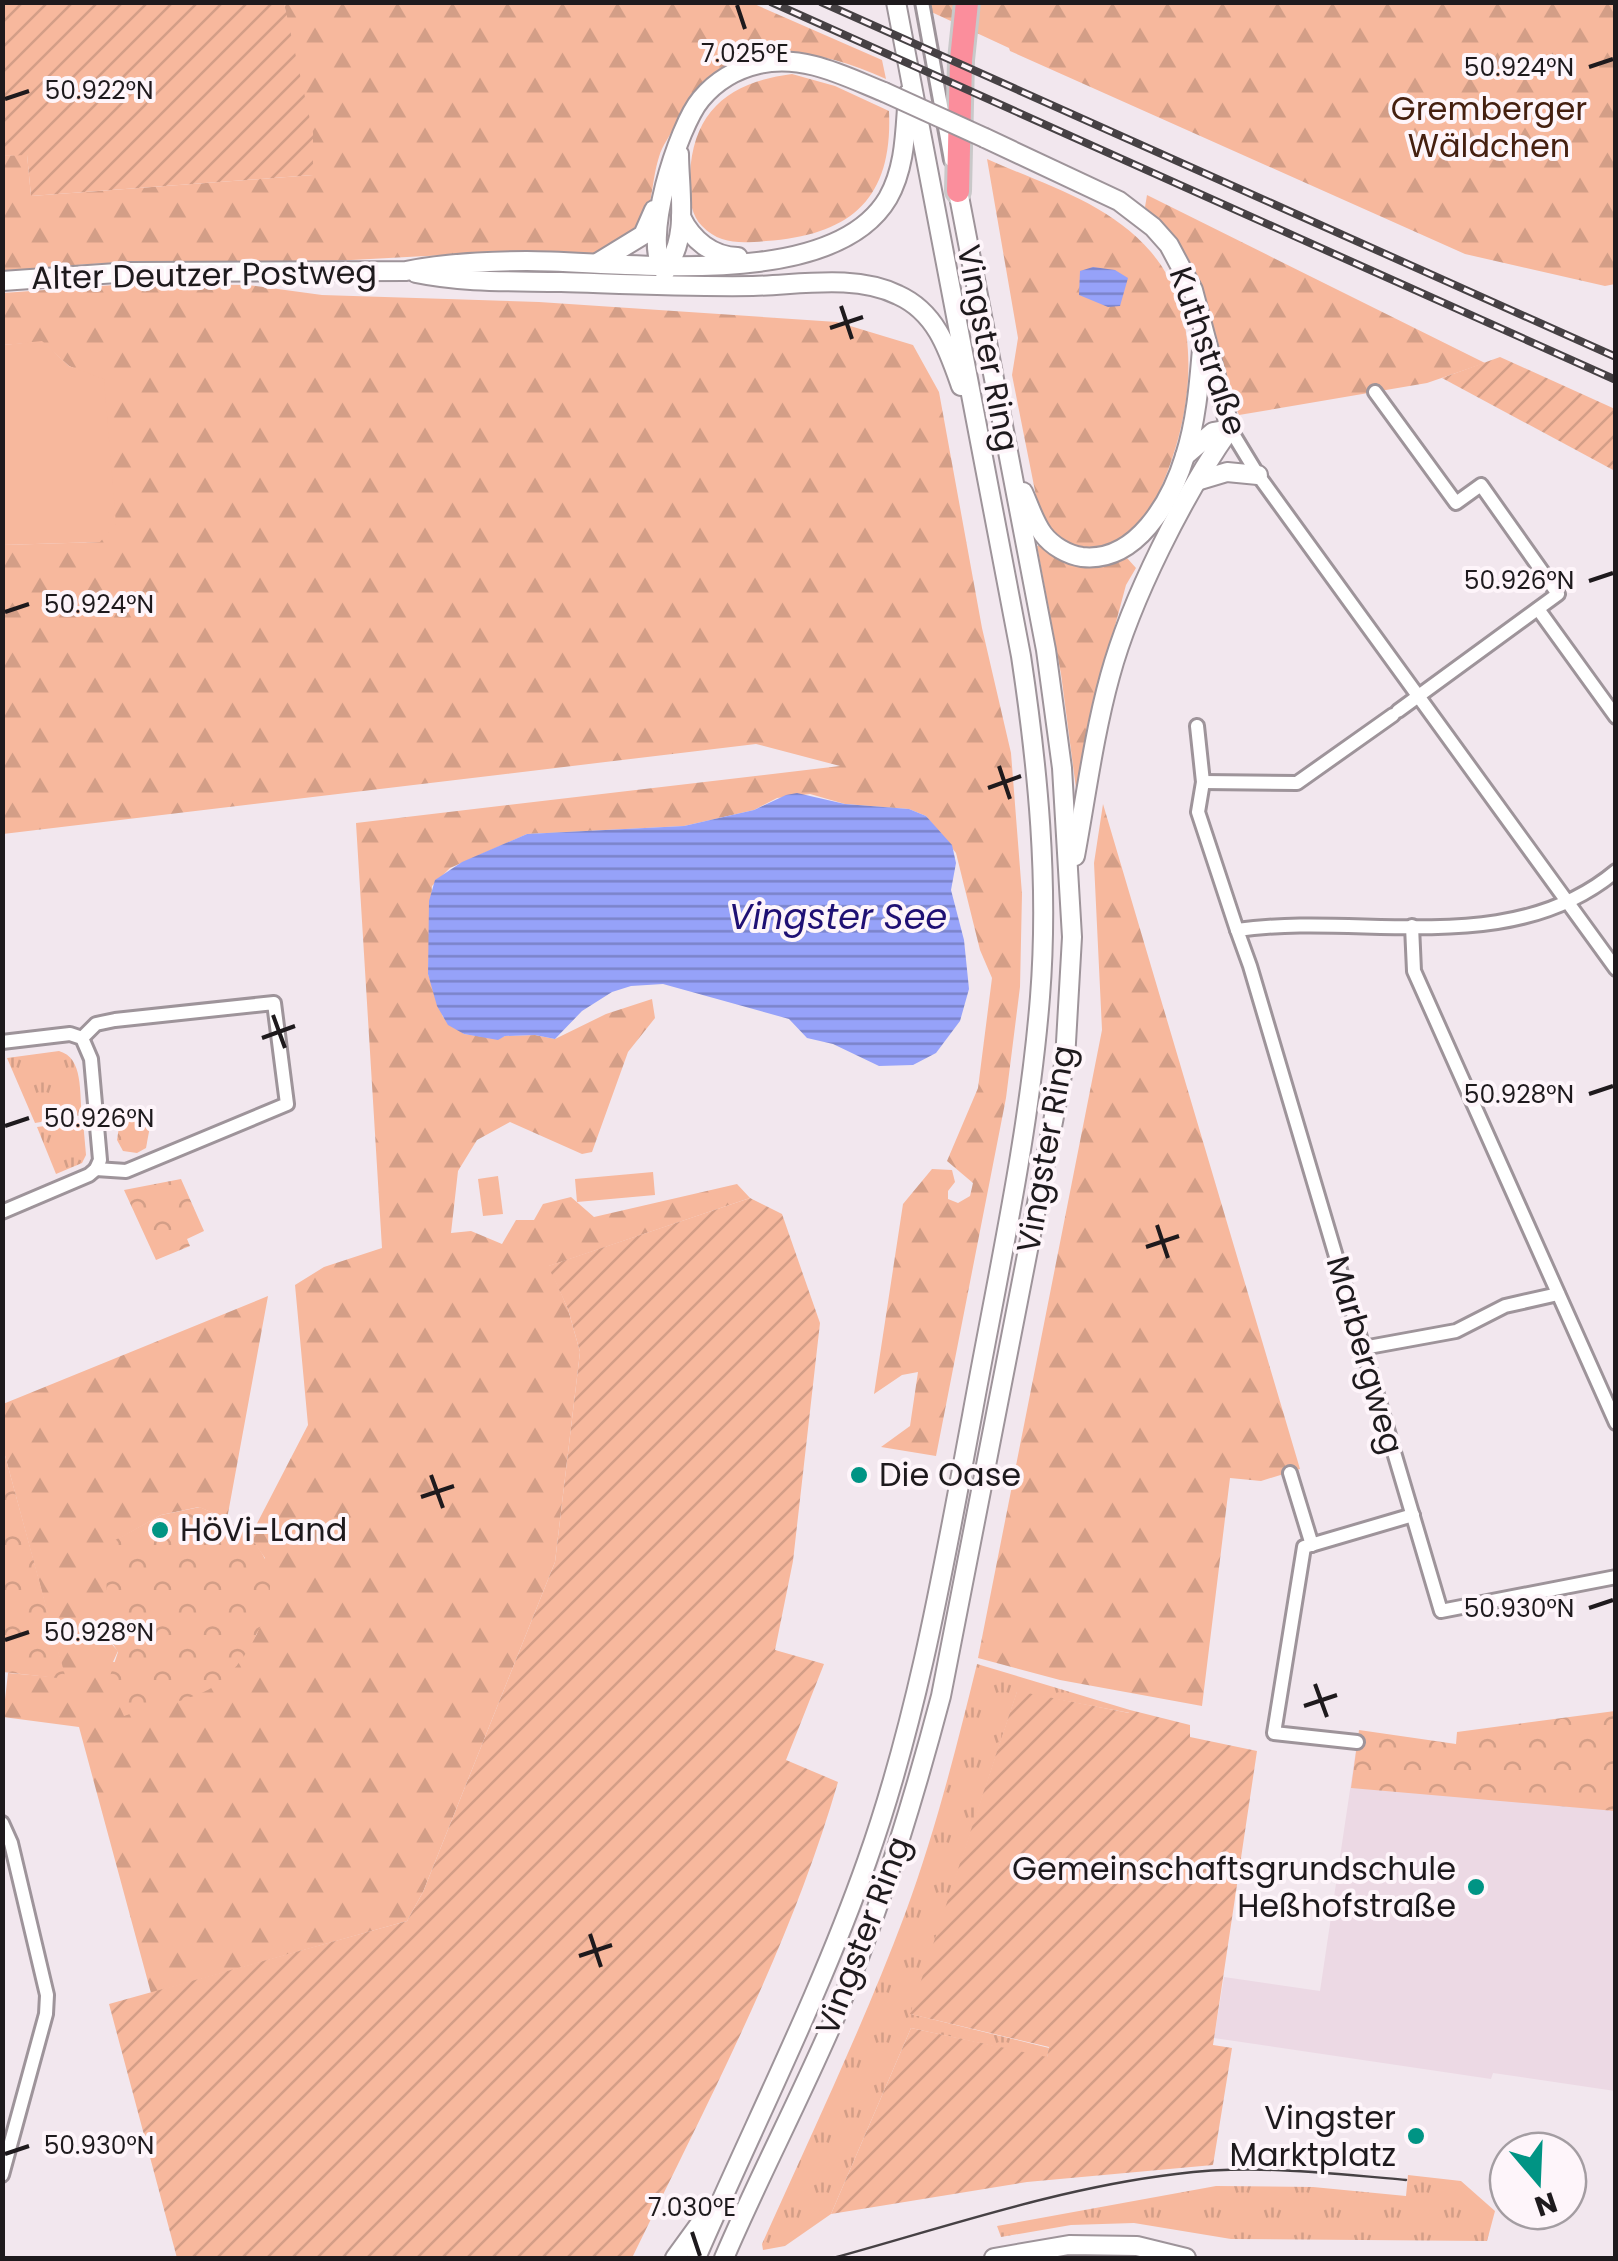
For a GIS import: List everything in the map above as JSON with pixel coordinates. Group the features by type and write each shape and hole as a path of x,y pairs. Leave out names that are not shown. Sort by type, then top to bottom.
{"highway":[{"path":"958,192 961,60 967,2"}],"main road":[{"name":"Vingster Ring","path":"696,2258 818,1986 894,1781 960,1481 1034,1057 1043,930 1042,830 1021,656 896,2"},
{"name":"Kuthstraße","path":"664,266 660,217 668,172 688,118 702,97 720,80 756,64 796,61 822,67 1100,190 1153,227 1184,268 1201,312 1230,429"},
{"path":"681,218 706,248 727,257 797,256 844,239 866,224 886,201 904,152 909,74"},
{"path":"635,284 664,266 681,218 679,139"},
{"path":"597,262 643,235 668,172"},
{"name":"Vingster Ring","path":"728,2255 845,1992 889,1878 942,1696 1065,1060 1072,937 1056,729 1046,650 958,192"},
{"name":"Alter Deutzer Postweg","path":"2,281 131,272 406,271 447,263 752,264 797,256"},
{"path":"664,266 691,286"},
{"name":"Alter Deutzer Postweg","path":"406,271 444,279 872,286 897,294 935,324 980,439"},
{"path":"1010,464 1043,534 1059,549 1078,557 1104,558 1122,550 1141,535 1162,505 1186,456 1196,412 1204,334"},
{"path":"1186,456 1214,432 1230,429"},
{"path":"1068,892 1100,720 1123,634 1197,481 1230,429"},
{"path":"1197,481 1227,472 1258,476"},
{"path":"675,2258 728,2185"},
{"path":"994,2258 1069,2245 1106,2252 1137,2246 1186,2258"}],"street":[{"name":"Vingster Ring","path":"922,2 958,192"},
{"path":"1203,782 1297,783 1558,594 1481,485 1456,503 1374,392"},
{"name":"Kuthstraße","path":"1230,429 1258,476 1616,969"},
{"path":"1538,608 1616,717"},
{"name":"Marbergweg","path":"1197,726 1203,782 1198,812 1441,1611 1616,1577"},
{"path":"1237,930 1282,924 1486,926 1570,903 1616,872"},
{"path":"1412,926 1414,971 1616,1423"},
{"path":"82,1038 96,1024 115,1020 274,1002 285,1080 287,1104 126,1171 96,1168"},
{"path":"2,1042 70,1034 82,1038 91,1059 100,1160 90,1175 2,1212"},
{"path":"1363,1348 1456,1331 1505,1306 1558,1294"},
{"path":"1290,1473 1312,1544"},
{"path":"1358,1742 1274,1734 1304,1547 1412,1515"},
{"path":"2,1823 11,1843 47,1996 46,2014 2,2175"}],"shaded area":[{"name":"Gemeinschaftsgrundschule Heßhofstraße","path":"1357,1743 1615,1785 1615,2091 1493,2073 1491,2079 1214,2038 1224,1977 1320,1991"}],"green space":[{"path":"3,2 284,3 313,133 313,175 31,196 27,155 3,156"},
{"path":"284,3 752,3 882,60 886,79 826,58 797,54 769,54 742,61 717,74 695,95 662,149 648,209 638,232 629,241 603,252 268,264 131,262 3,272 3,156 27,154 31,196 313,175"},
{"name":"Gremberger Wäldchen","path":"912,3 1615,3 1615,284 1605,286 1465,254 1010,51"},
{"path":"792,74 835,86 889,111 883,168 874,189 861,207 822,231 757,242 716,237 698,221 691,202 690,175 698,133 707,117 733,92"},
{"path":"987,159 1075,197 1116,220 1151,252 1169,278 1181,307 1188,370 1180,433 1147,515 1131,536 1113,547 1079,550 1050,530 1038,506 1012,375 1018,338"},
{"path":"1147,195 1485,363 1427,383 1239,415 1224,384 1203,290 1180,245 1145,207"},
{"path":"129,284 248,285 322,295 539,302 837,322 913,345 939,392 982,628 1011,753 1022,894 1020,987 1006,1098 936,1456 881,1447 910,1426 918,1372 902,1375 874,1394 903,1204 932,1169 952,1170 955,1182 948,1191 948,1199 958,1203 970,1196 973,1183 947,1161 978,1088 992,978 980,950 956,853 926,816 909,809 845,804 810,794 777,798 754,810 684,826 527,834 450,868 432,886 428,974 443,1017 464,1034 498,1039 535,1035 555,1039 606,1014 652,999 655,1018 628,1052 592,1152 582,1154 510,1122 477,1140 458,1171 451,1233 471,1231 502,1244 516,1220 534,1220 543,1204 571,1197 594,1217 737,1184 750,1198 549,1266 568,1309 580,1352 555,1562 423,1892 407,1921 151,1993 79,1727 3,1717 8,1673 65,1678 3,1448 3,1404 268,1296 227,1519 199,1507 161,1515 108,1545 108,1640 118,1651 113,1662 236,1666 257,1634 265,1558 250,1537 308,1425 295,1285 324,1267 382,1248 356,823 840,766 756,744 3,834 2,545 100,542 95,378 69,366 42,342 3,345 3,293"},
{"path":"42,341 69,366 104,379 116,524 100,542 3,545 3,345"},
{"path":"1500,357 1615,409 1615,471 1442,378"},
{"path":"1043,544 1072,562 1093,565 1127,558 1136,568 1126,585 1090,719 1077,796 1061,674 1037,546"},
{"path":"1103,804 1300,1469 1261,1481 1230,1478 1202,1706 1060,1680 978,1658 1102,1030 1094,863"},
{"path":"59,1051 73,1061 76,1069 82,1115 35,1123 7,1058"},
{"path":"145,1117 150,1126 146,1148 137,1153 123,1151 117,1140 119,1127 126,1121"},
{"path":"83,1121 86,1155 82,1163 56,1174 37,1127"},
{"path":"653,1172 655,1195 577,1202 575,1179"},
{"path":"498,1176 503,1214 483,1216 478,1179"},
{"path":"181,1179 204,1231 187,1239 190,1246 156,1260 124,1190"},
{"path":"750,1198 782,1214 820,1323 793,1561 775,1650 824,1664 786,1760 838,1782 772,1965 632,2258 177,2258 109,2004 407,1921 423,1892 555,1562 580,1352 568,1309 548,1266"},
{"path":"3,1448 66,1679 3,1672"},
{"path":"200,1507 237,1527 259,1549 270,1575 266,1611 238,1664 213,1687 124,1716 108,1682 118,1652 105,1631 108,1544 161,1515"},
{"path":"977,1664 1130,1710 1017,1692 911,2014 1049,2048 1047,2058 911,2028 831,2214 785,2246 763,2250 762,2244 905,1914 935,1822"},
{"path":"1017,1691 1129,1713 1130,1710 1190,1725 1190,1737 1257,1751 1213,2045 1232,2048 1213,2165 1027,2182 831,2214 911,2028 1047,2057 1049,2047 910,2014"},
{"path":"1615,1711 1615,1811 1351,1788 1359,1730 1456,1744 1457,1732"},
{"path":"1408,2175 1461,2181 1488,2205 1487,2241 1231,2239 1134,2223 1071,2225 1001,2237 997,2226 1216,2186 1313,2187 1406,2196"}],"water":[{"path":"1093,267 1115,270 1128,278 1120,306 1108,307 1079,295 1080,271"},
{"name":"Vingster See","path":"797,793 845,804 909,809 926,816 952,845 956,863 951,890 964,940 969,989 960,1021 936,1053 913,1065 879,1066 833,1044 807,1038 789,1019 663,984 612,992 582,1011 555,1039 535,1035 505,1036 498,1040 464,1034 448,1025 437,1006 428,974 429,901 435,880 462,862 527,834 684,826 754,810"}],"tram line":[{"path":"833,2258 1046,2199 1176,2174 1262,2170 1406,2180"}],"railway":[{"path":"771,2 1616,380"},
{"path":"821,2 1616,357"}],"place":[{"name":"Die Oase","path":"859,1475"},
{"name":"HöVi-Land","path":"160,1530"},
{"name":"Gemeinschaftsgrundschule Heßhofstraße","path":"1476,1887"},
{"name":"Vingster Marktplatz","path":"1416,2136"}]}
